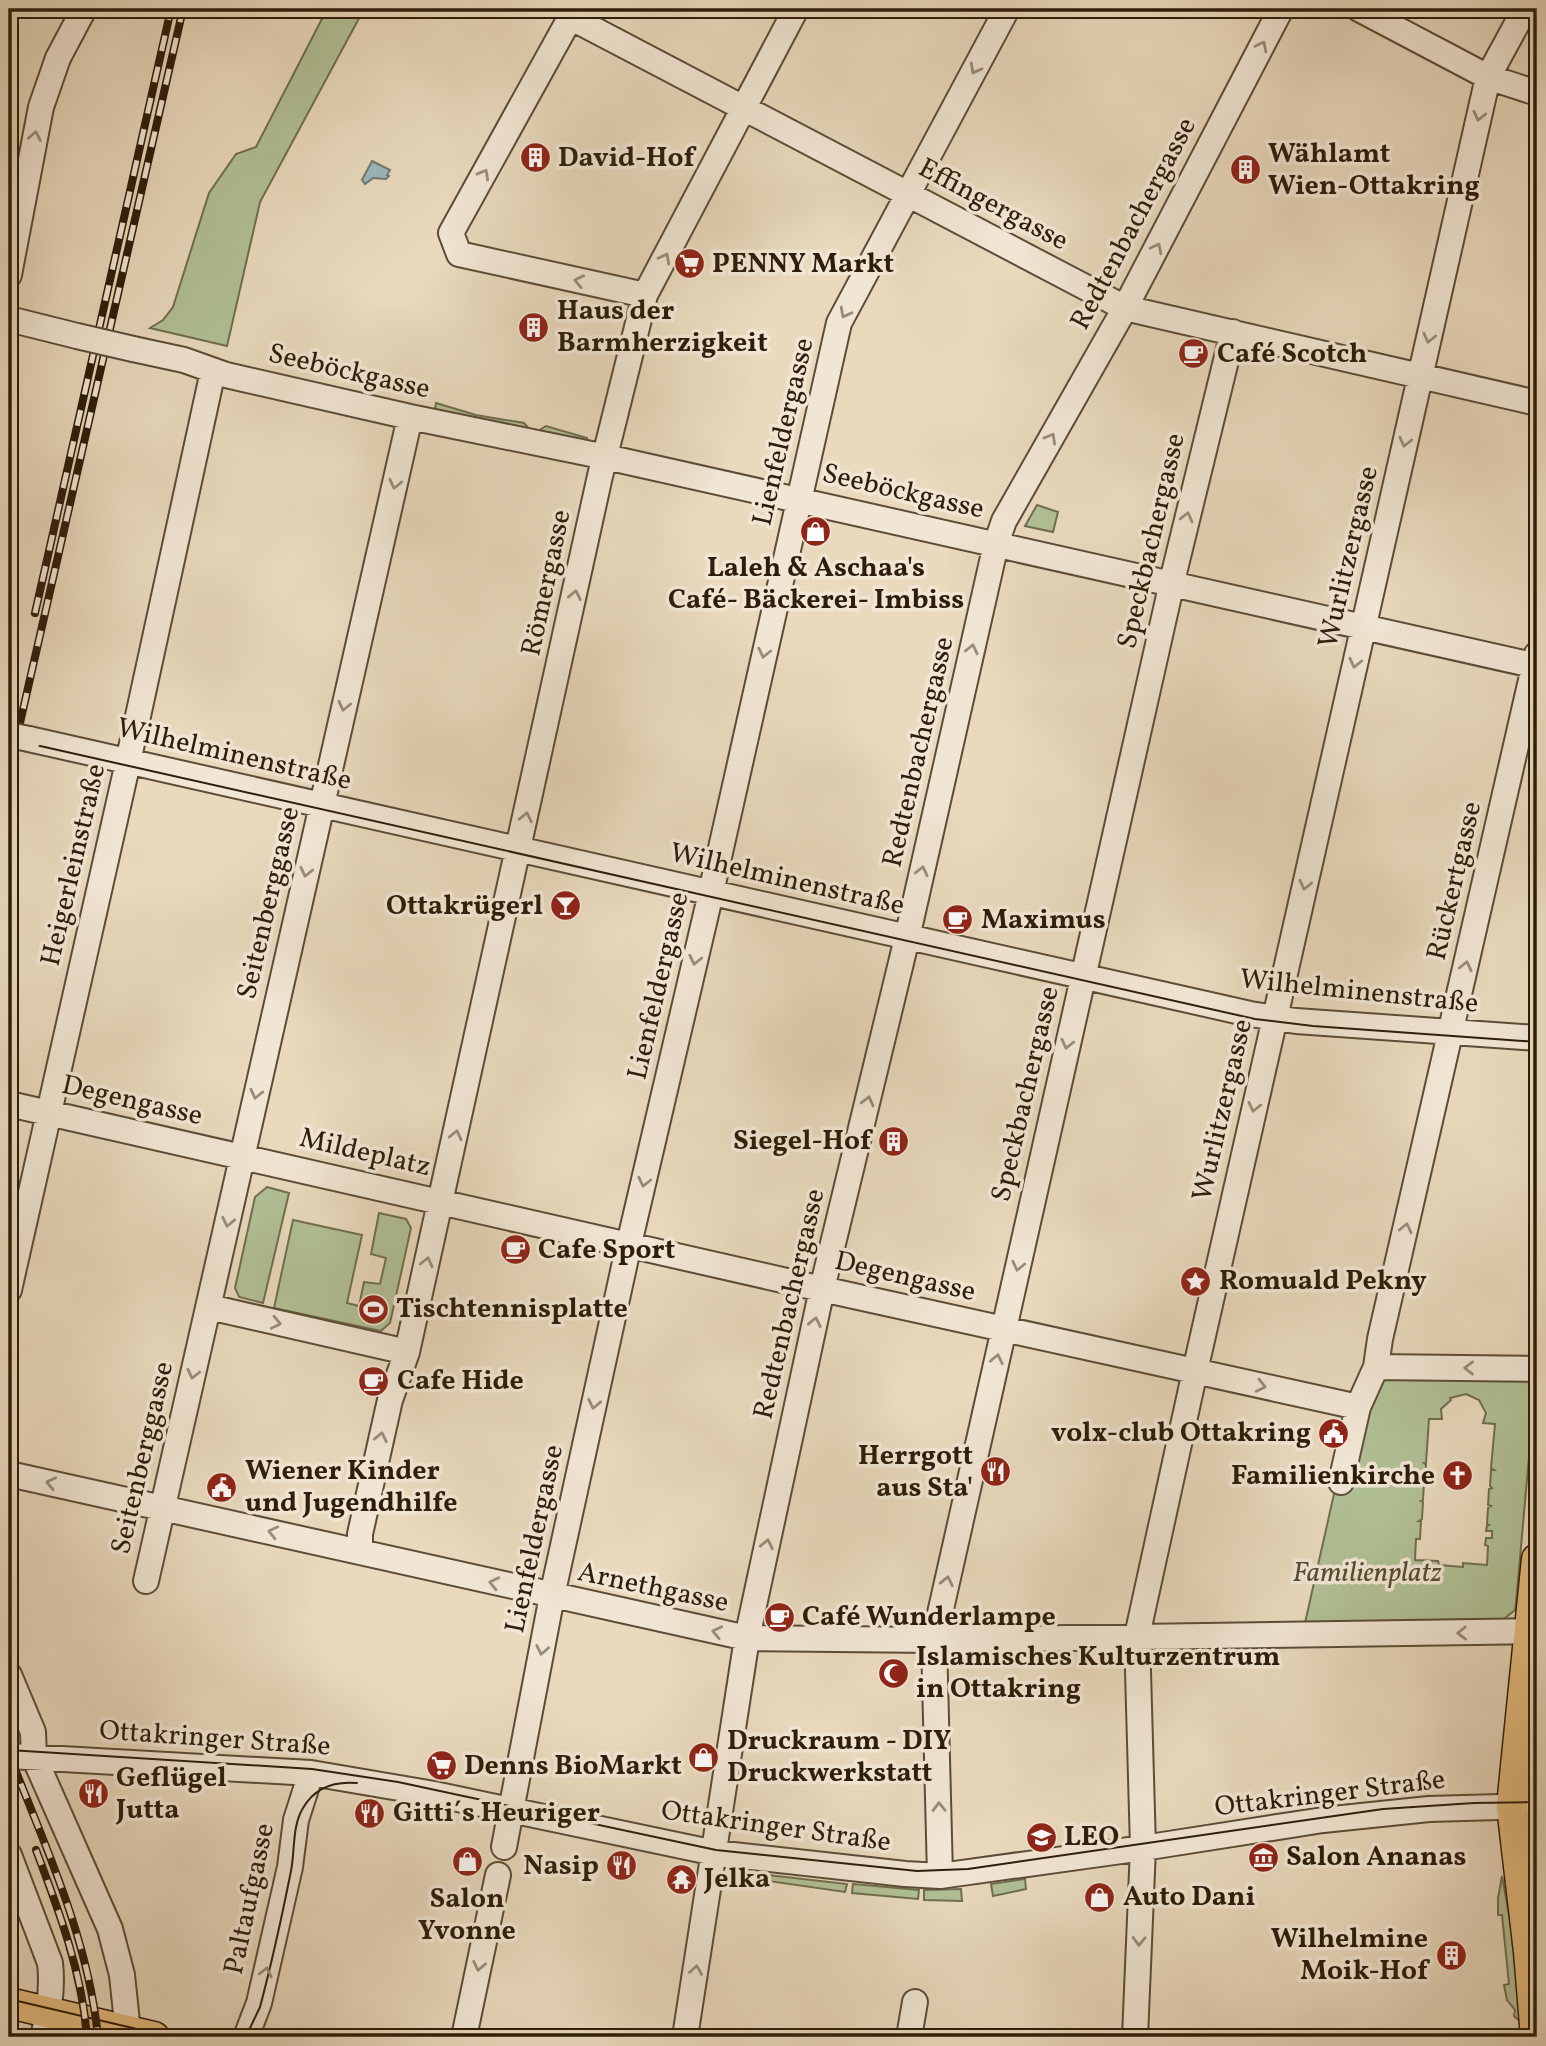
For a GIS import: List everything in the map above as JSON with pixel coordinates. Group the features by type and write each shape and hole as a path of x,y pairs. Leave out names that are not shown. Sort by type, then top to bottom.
{"main road":[{"path":"1536,2037 1529,1952 1525,1806 1537,1559"},
{"path":"9,2003 46,2025 154,2037"}],"street":[{"path":"9,275 41,107 58,58 85,9"},
{"name":"Römergasse","path":"441,1202 600,476 645,295 796,9"},
{"name":"Lienfeldergasse","path":"504,1847 552,1596 629,1244 711,894 839,323 1007,9"},
{"name":"Redtenbachergasse","path":"685,2037 747,1638 822,1289 907,938 996,544 1004,521 1125,308 1281,9"},
{"path":"1359,9 1488,77 1537,93"},
{"name":"Wurlitzergasse","path":"1135,2037 1143,1849 1137,1636 1488,77 1525,9"},
{"path":"572,13 451,233 459,254 645,295"},
{"name":"Effingergasse","path":"572,13 743,109 1125,308 1537,403"},
{"name":"Seeböckgasse","path":"9,319 184,360 213,370 410,418 606,457 1172,584 1537,662"},
{"name":"Speckbachergasse","path":"940,1876 934,1640 1082,977 1233,332"},
{"name":"Heigerleinstraße","path":"9,1290 213,370"},
{"name":"Seitenberggasse","path":"242,1156 410,418"},
{"name":"Rückertgasse","path":"1376,1367 1380,1339 1537,662"},
{"name":"Wilhelminenstraße","path":"19,737 907,938 1275,1018 1537,1038"},
{"name":"Degengasse","path":"9,1104 242,1156"},
{"path":"242,1156 209,1307 407,1352 390,1400 360,1534 360,1552"},
{"name":"Mildeplatz","path":"242,1156 441,1202 407,1352"},
{"name":"Degengasse","path":"441,1202 1357,1407"},
{"name":"Seitenberggasse","path":"146,1581 209,1307"},
{"path":"1341,1482 1357,1407 1376,1367 1537,1369"},
{"name":"Arnethgasse","path":"9,1474 747,1638 934,1640 1534,1631"},
{"path":"9,1675 33,1732 25,1755 80,1861 110,1929 122,1975 127,2022"},
{"name":"Ottakringer Straße","path":"25,1755 311,1773 383,1784 715,1853 940,1876 1143,1849 1323,1820 1429,1809 1525,1806"},
{"name":"Paltaufgasse","path":"246,2037 259,2003 290,1867 296,1820 311,1773"},
{"path":"9,1855 50,1963 52,1979 46,2025"},
{"path":"464,2037 498,1875"},
{"path":"909,2037 915,2002"}],"green space":[{"path":"327,9 364,9 260,202 227,346 150,328 163,320 173,307 209,193 236,154 256,147"},
{"path":"436,403 476,415 524,423 531,431 538,431 546,426 587,438 587,445 434,414"},
{"path":"1037,505 1058,512 1053,532 1025,526"},
{"path":"267,1187 289,1193 263,1303 239,1297 235,1288 255,1197"},
{"path":"379,1213 406,1219 411,1228 390,1323 381,1331 274,1308 293,1220 362,1235 347,1303 359,1306 364,1282 380,1284 386,1258 371,1254"},
{"name":"Familienplatz","path":"1382,1376 1536,1378 1516,1603 1515,1610 1504,1619 1305,1623 1352,1414","holes":["1466,1394 1479,1400 1486,1413 1483,1423 1495,1424 1491,1468 1494,1470 1491,1470 1492,1488 1489,1489 1488,1505 1491,1506 1488,1508 1489,1525 1486,1531 1492,1531 1492,1538 1486,1538 1487,1565 1463,1563 1463,1567 1439,1565 1438,1561 1415,1560 1416,1539 1420,1539 1419,1521 1422,1519 1422,1483 1425,1481 1424,1463 1429,1419 1442,1419 1441,1409 1450,1398"]},
{"path":"768,1875 847,1884 845,1892 768,1881"},
{"path":"1502,1876 1519,1970 1521,2022 1514,2016 1515,2010 1507,2000 1504,1985 1509,1984 1502,1915 1498,1915"},
{"path":"1025,1879 1026,1889 993,1896 991,1884"},
{"path":"853,1884 919,1890 918,1899 852,1893"},
{"path":"961,1889 962,1901 924,1900 924,1890"}],"water":[{"path":"372,161 390,170 387,175 389,176 386,179 373,178 365,184 362,180"}],"tram line":[{"path":"9,739 1255,1019 1313,1026 1537,1042"},
{"path":"9,1750 312,1769 398,1782 716,1850 917,1871 968,1869 1383,1809 1537,1802"},
{"path":"241,2037 250,2028 260,2007 288,1888 299,1815 319,1790 333,1784 357,1783"},
{"path":"9,1999 171,2037"}],"railway":[{"path":"35,613 171,9"},
{"path":"9,771 183,9"},
{"path":"9,1754 75,1928 93,2000 98,2037"},
{"path":"36,1850 75,1965 87,2037"}],"place":[{"name":"David-Hof","path":"535,158"},
{"name":"Wählamt Wien-Ottakring","path":"1245,170"},
{"name":"PENNY Markt","path":"689,264"},
{"name":"Haus der Barmherzigkeit","path":"534,327"},
{"name":"Café Scotch","path":"1194,354"},
{"name":"Laleh & Aschaa's Café- Bäckerei- Imbiss","path":"816,531"},
{"name":"Ottakrügerl","path":"566,906"},
{"name":"Maximus","path":"958,920"},
{"name":"Siegel-Hof","path":"894,1141"},
{"name":"Cafe Sport","path":"515,1250"},
{"name":"Romuald Pekny","path":"1196,1281"},
{"name":"Tischtennisplatte","path":"373,1309"},
{"name":"Cafe Hide","path":"374,1381"},
{"name":"volx-club Ottakring","path":"1334,1433"},
{"name":"Herrgott aus Sta'","path":"996,1472"},
{"name":"Familienkirche","path":"1458,1476"},
{"name":"Wiener Kinder und Jugendhilfe","path":"222,1487"},
{"name":"Café Wunderlampe","path":"779,1617"},
{"name":"Islamisches Kulturzentrum in Ottakring","path":"893,1673"},
{"name":"Druckraum - DIY Druckwerkstatt","path":"704,1757"},
{"name":"Denns BioMarkt","path":"441,1766"},
{"name":"Geflügel Jutta","path":"93,1794"},
{"name":"Gitti´s Heuriger","path":"370,1813"},
{"name":"LEO","path":"1041,1837"},
{"name":"Salon Ananas","path":"1263,1857"},
{"name":"Salon Yvonne","path":"467,1862"},
{"name":"Nasip","path":"622,1866"},
{"name":"Jelka","path":"681,1879"},
{"name":"Auto Dani","path":"1100,1897"},
{"name":"Wilhelmine Moik-Hof","path":"1451,1955"}]}
